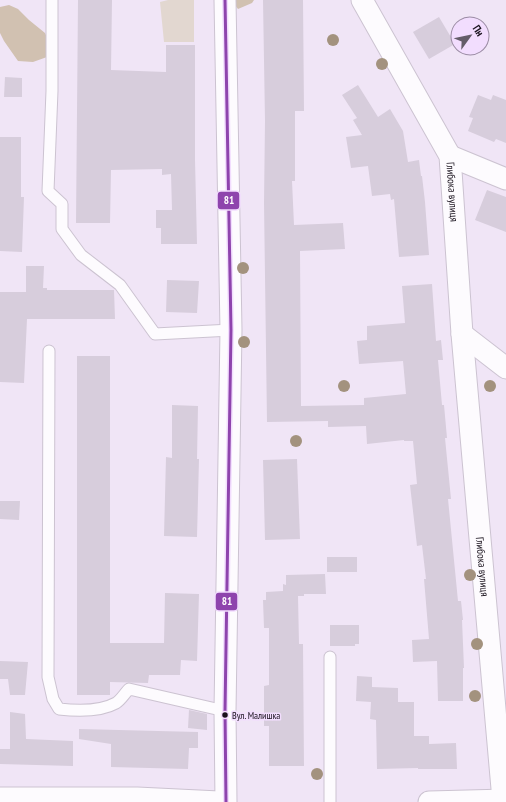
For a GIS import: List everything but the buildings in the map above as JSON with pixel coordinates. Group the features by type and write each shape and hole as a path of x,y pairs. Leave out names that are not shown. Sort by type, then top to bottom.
{"street":[{"path":"225,0 231,330 225,711 226,802"},
{"name":"Глибока вулиця","path":"362,0 450,156 462,334 504,800"},
{"path":"450,156 506,179"},
{"path":"462,334 506,368"},
{"path":"0,798 137,798 219,802"},
{"path":"429,802 504,800"}],"lane":[{"path":"52,0 52,91 48,191 62,204 62,229 81,255 120,285 155,334 231,330"},
{"path":"49,351 48,677 52,699 59,709 98,709 117,703 129,688 225,711"},
{"path":"330,657 330,802"}],"shaded area":[{"path":"168,0 194,0 194,42 164,42 160,2"},
{"path":"231,0 254,0 252,3 238,9"},
{"path":"9,5 18,9 45,33 52,48 47,57 33,62 18,61 0,33 0,7"}],"transit line":[{"name":"81","path":"225,0 231,330 225,711 226,802"}],"place":[{"name":"Вул. Малишка","path":"225,715"}]}
